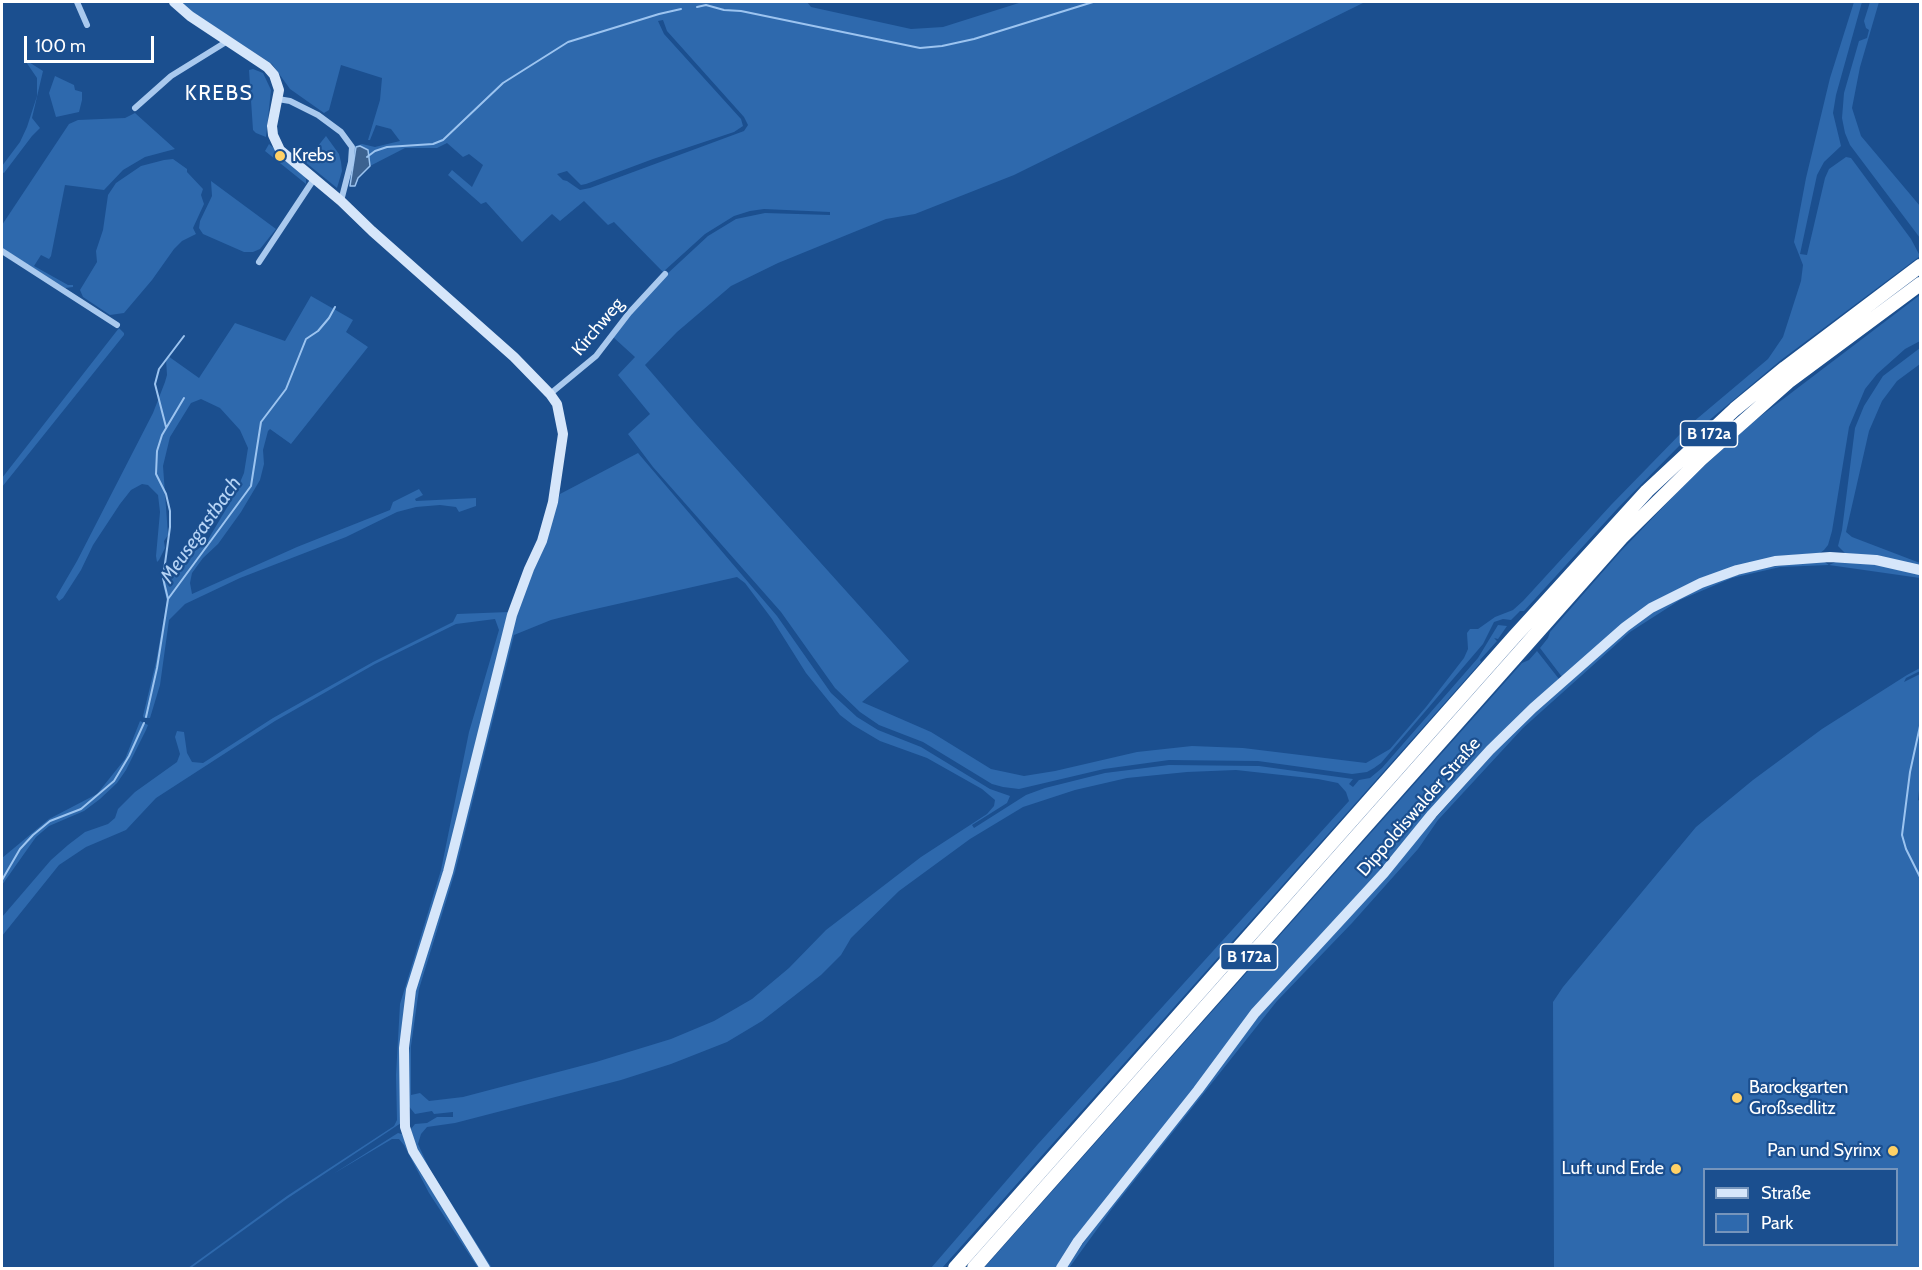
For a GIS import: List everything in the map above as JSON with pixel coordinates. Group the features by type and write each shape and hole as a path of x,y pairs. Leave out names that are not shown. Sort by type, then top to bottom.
{"highway":[{"name":"B 172a","path":"955,1269 1518,632 1647,491 1736,409 1785,368 1920,266"},
{"name":"B 172a","path":"974,1269 1621,538 1701,459 1788,382 1920,284"}],"street":[{"path":"77,2 87,25"},
{"path":"174,2 226,42 267,67 274,75 279,90 272,126 280,150 341,201 513,357 557,404 563,434 553,502 542,541 512,615 448,872 411,990 404,1048 405,1127 413,1151 485,1269"},
{"path":"135,108 171,76 226,42"},
{"path":"278,99 290,101 318,114 341,132 352,147 351,162 341,201"},
{"path":"259,262 315,179"},
{"path":"2,251 117,325"},
{"name":"Kirchweg","path":"550,394 596,356 629,313 665,274"},
{"name":"Dippoldiswalder Straße","path":"1061,1269 1085,1233 1198,1090 1255,1013 1384,873 1432,814 1490,750 1533,708 1625,627 1651,608 1693,587 1737,570 1774,561 1810,557 1876,560 1920,570"}],"green space":[{"path":"180,2 807,2 811,7 911,29 943,27 1022,2 1365,2 1014,175 915,214 886,219 778,263 731,286 677,332 645,365 909,661 862,702 931,732 991,769 1024,776 1137,752 1192,746 1243,748 1366,763 1390,749 1464,658 1468,649 1467,633 1470,629 1478,629 1495,617 1513,610 1523,601 1686,428 1768,359 1783,337 1801,281 1803,265 1794,242 1806,178 1830,78 1854,2 1862,2 1833,113 1841,146 1824,162 1817,175 1800,254 1807,255 1829,169 1846,157 1851,158 1911,239 1920,256 1781,360 1682,443 1618,508 1524,611 1520,611 1511,620 1503,619 1494,622 1483,644 1381,763 1374,768 1367,772 1352,774 1258,761 1169,760 1104,769 1019,789 1003,787 992,784 923,742 879,725 860,712 835,688 781,612 653,467 628,434 650,414 618,375 635,357 613,337 667,274 708,236 736,219 765,213 830,215 830,212 764,209 734,216 705,234 663,272 614,222 608,225 584,201 560,221 552,214 522,242 486,202 481,204 448,175 452,170 472,187 483,165 469,154 463,157 447,143 437,148 405,148 370,166 368,156 360,146 356,146 362,144 375,147 400,141 391,129 376,125 368,140 380,100 382,78 341,65 329,110 324,113 290,89 272,64","holes":["663,20 667,31 744,117 748,125 744,131 590,188 580,190 563,180 557,174 567,171 581,185 586,184 734,132 743,126 741,119 664,34 658,21"]},
{"path":"1870,2 1879,2 1860,67 1852,108 1861,136 1920,206 1920,238 1850,145 1845,133 1842,118 1844,93 1859,41 1867,38 1869,30 1864,21"},
{"path":"24,59 43,71 32,118 40,128 4,173 2,166 20,142 37,96 37,78"},
{"path":"253,69 263,73 271,90 266,137 253,130 249,70"},
{"path":"55,76 74,85 75,90 82,92 79,112 56,117 49,93"},
{"path":"135,113 175,149 145,157 123,170 104,190 65,185 51,256 49,259 41,255 34,266 73,287 65,288 2,248 2,225 69,124 78,120 125,118"},
{"path":"326,136 339,154 341,162 342,171 337,188 305,162"},
{"path":"269,144 302,173 306,184 265,151"},
{"path":"173,159 187,169 187,172 203,189 201,195 204,204 193,228 196,234 182,241 174,249 124,313 110,315 83,297 80,290 97,262 96,251 103,230 108,195 116,183 141,166"},
{"path":"211,181 276,229 260,249 244,252 203,234 199,228 200,221 212,196"},
{"path":"1920,295 1920,341 1905,349 1877,374 1865,389 1849,427 1832,531 1824,550 1820,553 1779,556 1701,578 1562,677 1540,648 1550,632 1621,551 1690,479 1749,425"},
{"path":"311,296 353,320 346,332 368,347 291,444 270,429 268,431 263,450 264,464 260,480 218,544 203,558 192,573 190,583 192,594 297,547 390,510 393,502 419,489 423,495 415,499 416,501 476,498 476,506 459,512 456,507 440,505 416,507 397,512 346,537 240,578 185,604 169,620 160,685 150,718 144,718 167,601 163,584 165,578 184,559 206,543 235,494 244,473 248,448 240,430 220,408 201,399 191,403 170,437 163,466 168,535 159,560 157,562 156,556 160,512 158,495 148,485 142,484 131,490 120,504 93,545 81,570 63,598 59,601 56,597 153,413 167,375 166,359 168,356 199,378 235,323 285,341"},
{"path":"119,328 124,335 2,487 2,478"},
{"path":"1920,348 1920,364 1897,381 1882,401 1869,431 1846,532 1852,537 1920,563 1920,566 1845,553 1838,546 1855,428 1864,406 1883,376"},
{"path":"638,453 777,616 831,693 857,717 878,730 921,747 990,789 1010,796 1007,803 972,825 974,828 1026,795 1045,788 1105,773 1169,765 1259,766 1353,779 1349,784 1353,787 1359,780 1370,778 1382,768 1478,658 1498,625 1507,626 1498,639 1494,638 1497,641 1480,660 1481,662 942,1268 931,1268 1038,1144 1349,801 1346,792 1338,783 1236,770 1187,772 1127,778 1075,790 1023,807 970,839 899,891 851,938 841,955 821,975 762,1021 727,1042 671,1064 621,1080 455,1123 427,1127 421,1134 418,1144 429,1168 492,1268 489,1268 416,1149 411,1129 415,1124 427,1123 437,1117 453,1117 453,1112 434,1114 432,1111 415,1114 407,1104 407,1075 415,991 515,613 546,541 560,494","holes":["737,577 745,583 772,619 806,673 840,715 880,741 927,758 982,789 995,800 994,806 987,814 921,857 826,930 789,968 752,999 714,1021 671,1039 596,1062 463,1097 429,1101 420,1093 411,1095 411,1046 419,989 455,872 514,635 551,620"]},
{"path":"1822,560 1829,565 1780,567 1732,578 1680,600 1630,632 1523,728 1438,820 1418,849 1352,923 1277,1001 1111,1210 1069,1268 1066,1268 1095,1226 1256,1019 1509,736 1628,630 1654,611 1704,586 1755,569"},
{"path":"1838,561 1865,562 1920,574 1920,578 1829,565"},
{"path":"509,612 445,869 408,988 401,1123 188,1268 287,1196 394,1126 397,1120 396,1075 400,1004 441,870 469,732 499,630 495,619 456,624 375,664 275,721 156,798 126,830 86,847 59,865 2,936 2,917 51,860 85,832 108,824 115,818 118,809 135,792 177,762 180,754 175,737 177,731 184,732 187,753 192,762 203,763 273,718 373,662 453,622 457,614"},
{"path":"1537,651 1559,679 1303,954 1058,1268 984,1268 1522,663 1529,660"},
{"path":"1920,668 1920,671 1906,678 1904,682 1920,674 1918,800 1920,801 1920,1268 1554,1268 1553,1002 1696,827 1753,780 1822,729"},
{"path":"140,721 148,725 126,770 117,783 84,811 49,826 36,837 2,885 2,858 49,819 97,794 125,759"},
{"path":"398,1133 402,1134 420,1172 482,1268 478,1268 429,1193 399,1139 392,1139 333,1174"}],"shaded area":[{"path":"360,146 368,150 370,166 358,178 355,186 350,186 356,147"}],"waterway":[{"name":"Meusegastbach","path":"697,7 706,5 724,10 741,11 920,48 974,39 1093,2"},
{"name":"Meusegastbach","path":"367,157 387,147 433,144 443,140 503,83 568,42 681,9"},
{"name":"Meusegastbach","path":"146,717 157,668 168,599 251,486 261,422 286,389 306,339 318,331 335,307"},
{"path":"166,427 155,384 159,369 184,336"},
{"path":"168,599 163,578 170,511 166,494 156,474 157,451 162,435 184,398"},
{"name":"Meusegastbach","path":"2,880 20,849 33,835 50,821 81,809 114,781 129,756 144,723"},
{"path":"1920,726 1910,772 1902,835 1906,849 1920,877"}],"place":[{"name":"Krebs","path":"280,156"},
{"name":"Barockgarten Großsedlitz","path":"1737,1098"},
{"name":"Pan und Syrinx","path":"1893,1151"},
{"name":"Luft und Erde","path":"1676,1169"}],"district":[{"name":"KREBS","path":"219,94"}]}
